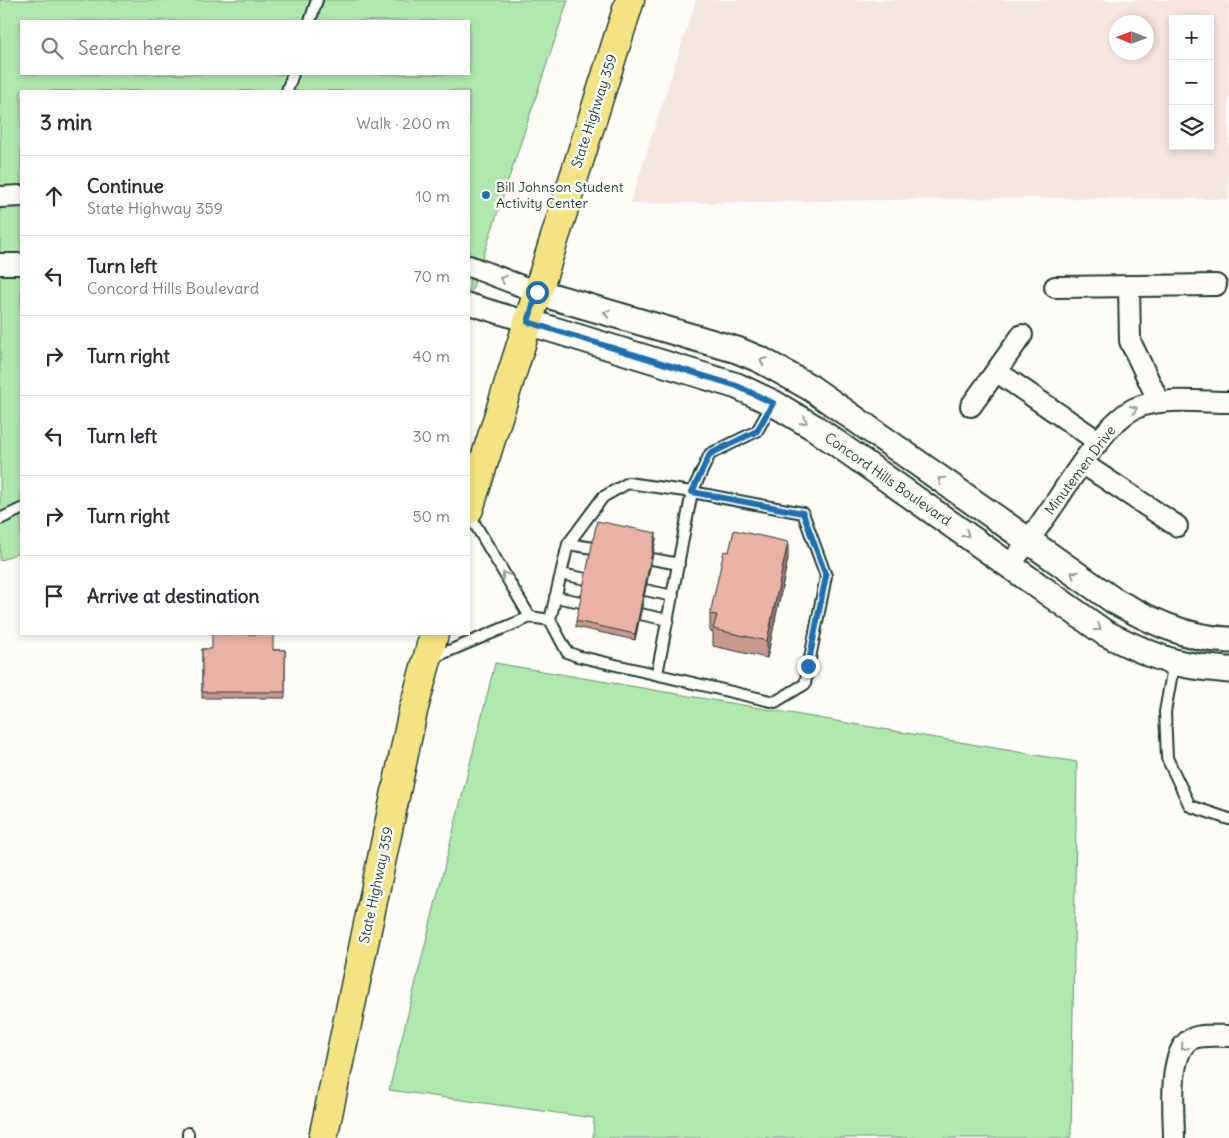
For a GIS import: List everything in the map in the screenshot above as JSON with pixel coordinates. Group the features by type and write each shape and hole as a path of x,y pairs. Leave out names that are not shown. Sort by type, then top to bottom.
{"main road":[{"name":"State Highway 359","path":"470,506 630,0"},
{"name":"State Highway 359","path":"323,1138 411,721 434,635"}],"street":[{"path":"0,197 20,196"},
{"path":"0,264 20,264"},
{"path":"470,266 537,292 737,350 761,360 811,388 1112,600 1141,615 1182,632 1217,640 1229,640"},
{"path":"1055,287 1216,284"},
{"path":"1129,286 1130,341 1159,402"},
{"path":"470,304 528,322"},
{"name":"Concord Hills Boulevard","path":"528,322 737,386 773,403 815,428 1104,633 1138,650 1174,662 1229,670"},
{"path":"971,406 1022,335"},
{"path":"996,371 1099,442"},
{"path":"773,403 786,373"},
{"name":"Minutemen Drive","path":"1010,565 1082,463 1114,423 1128,412 1139,406 1159,402 1229,402"},
{"path":"1082,463 1177,526"},
{"path":"1174,662 1182,632"},
{"path":"1174,1138 1174,1073 1176,1059 1182,1046 1192,1039 1207,1036 1229,1036"}],"lane":[{"path":"310,20 317,0"},
{"path":"287,90 293,75"},
{"path":"657,674 692,492 710,454 757,431 773,403"},
{"path":"628,483 692,492 803,513 826,576 805,684 775,702 577,656 567,652 550,620 568,544 603,497 628,483"},
{"path":"0,520 20,510"},
{"path":"470,516 530,617"},
{"path":"568,544 593,548"},
{"path":"652,558 679,564"},
{"path":"561,574 586,579"},
{"path":"645,590 673,596"},
{"path":"555,597 582,602"},
{"path":"640,614 668,620"},
{"path":"426,661 530,617 550,620"},
{"path":"1174,662 1165,712 1167,758 1190,806 1229,819"}],"shaded area":[{"path":"696,0 1229,0 1229,199 1019,198 630,204"}],"green space":[{"name":"Bill Johnson Student Activity Center","path":"0,0 568,0 470,296 470,90 20,90 20,551 0,561"},
{"path":"495,663 1077,762 1071,1138 593,1138 594,1118 389,1090"}],"building":[{"path":"597,521 656,533 635,634 576,621"},
{"path":"734,530 788,542 767,641 713,629 717,615 710,614 724,551 729,552"},
{"path":"212,635 273,635 273,650 285,650 285,692 202,692 202,649 212,649"}],"place":[{"name":"Bill Johnson Student Activity Center","path":"486,195"}],"route":[{"path":"537,292 528,322 737,386 773,403 757,431 710,454 692,492 803,513 826,576 808,666"}]}
